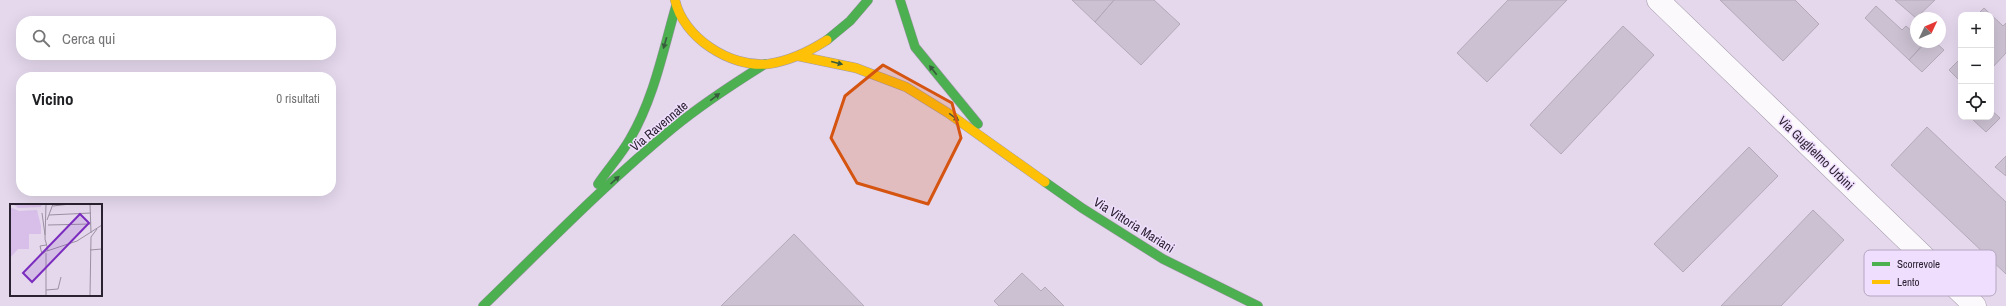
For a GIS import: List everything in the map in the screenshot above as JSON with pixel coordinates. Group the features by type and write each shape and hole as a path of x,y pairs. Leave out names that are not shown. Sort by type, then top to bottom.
{"main road":[{"path":"675,3 688,26 708,47 732,58 765,64 798,56 836,34 854,18 868,0"},
{"name":"Via Vittoria Mariani","path":"900,0 915,48 952,95 1004,153"},
{"name":"Via Ravennate","path":"575,215 630,139 642,114 651,94 675,3"},
{"name":"Via Vittoria Mariani","path":"798,56 856,68 906,87 948,113 1082,208 1163,259 1258,306"},
{"name":"Via Ravennate","path":"483,306 575,215 673,128 721,92 765,64"}],"street":[{"name":"Via Guglielmo Urbini","path":"1658,0 1917,250"},
{"name":"Via Guglielmo Urbini","path":"1965,296 1975,306"}],"highlighted area":[{"path":"883,65 952,103 961,138 928,204 857,183 831,138 845,96"}],"building":[{"path":"1072,0 1114,0 1095,22"},
{"path":"1114,0 1154,0 1180,24 1141,65 1095,22"},
{"path":"1508,0 1567,0 1487,82 1457,53"},
{"path":"1720,0 1795,0 1819,24 1783,61"},
{"path":"1895,0 1935,0 1922,12 1910,13"},
{"path":"1876,6 1902,30 1906,26 1910,30 1910,48 1920,48 1909,60 1865,18"},
{"path":"1984,8 1988,12 1980,12"},
{"path":"1994,17 2003,26 2006,23 2006,53 1994,66"},
{"path":"1623,26 1654,55 1561,154 1530,125"},
{"path":"1920,48 1942,48 1944,50 1922,72 1909,60"},
{"path":"1958,61 1958,79 1949,70"},
{"path":"1994,113 2000,118 1986,132 1973,120 1994,120"},
{"path":"1927,127 2006,202 2006,274 1996,265 1996,250 1981,250 1891,165"},
{"path":"1749,147 1778,176 1683,272 1654,244"},
{"path":"2006,156 2006,176 1995,167"},
{"path":"1813,210 1844,240 1781,306 1721,306"},
{"path":"794,234 864,306 721,306"},
{"path":"1022,273 1041,291 1045,287 1064,306 999,306 994,301"}],"traffic: fast":[{"path":"827,40 850,21 868,0"},
{"path":"900,0 915,47 978,124"},
{"path":"598,184 619,156 638,123 652,91 676,6"},
{"path":"483,306 576,215 648,149 695,111 765,64"},
{"path":"1045,182 1082,208 1163,259 1258,306"}],"traffic: slow":[{"path":"675,0 680,14 698,38 724,55 739,61 753,64 776,63 799,55 827,40"},
{"path":"798,56 856,68 906,87 948,113 1045,182"}]}
